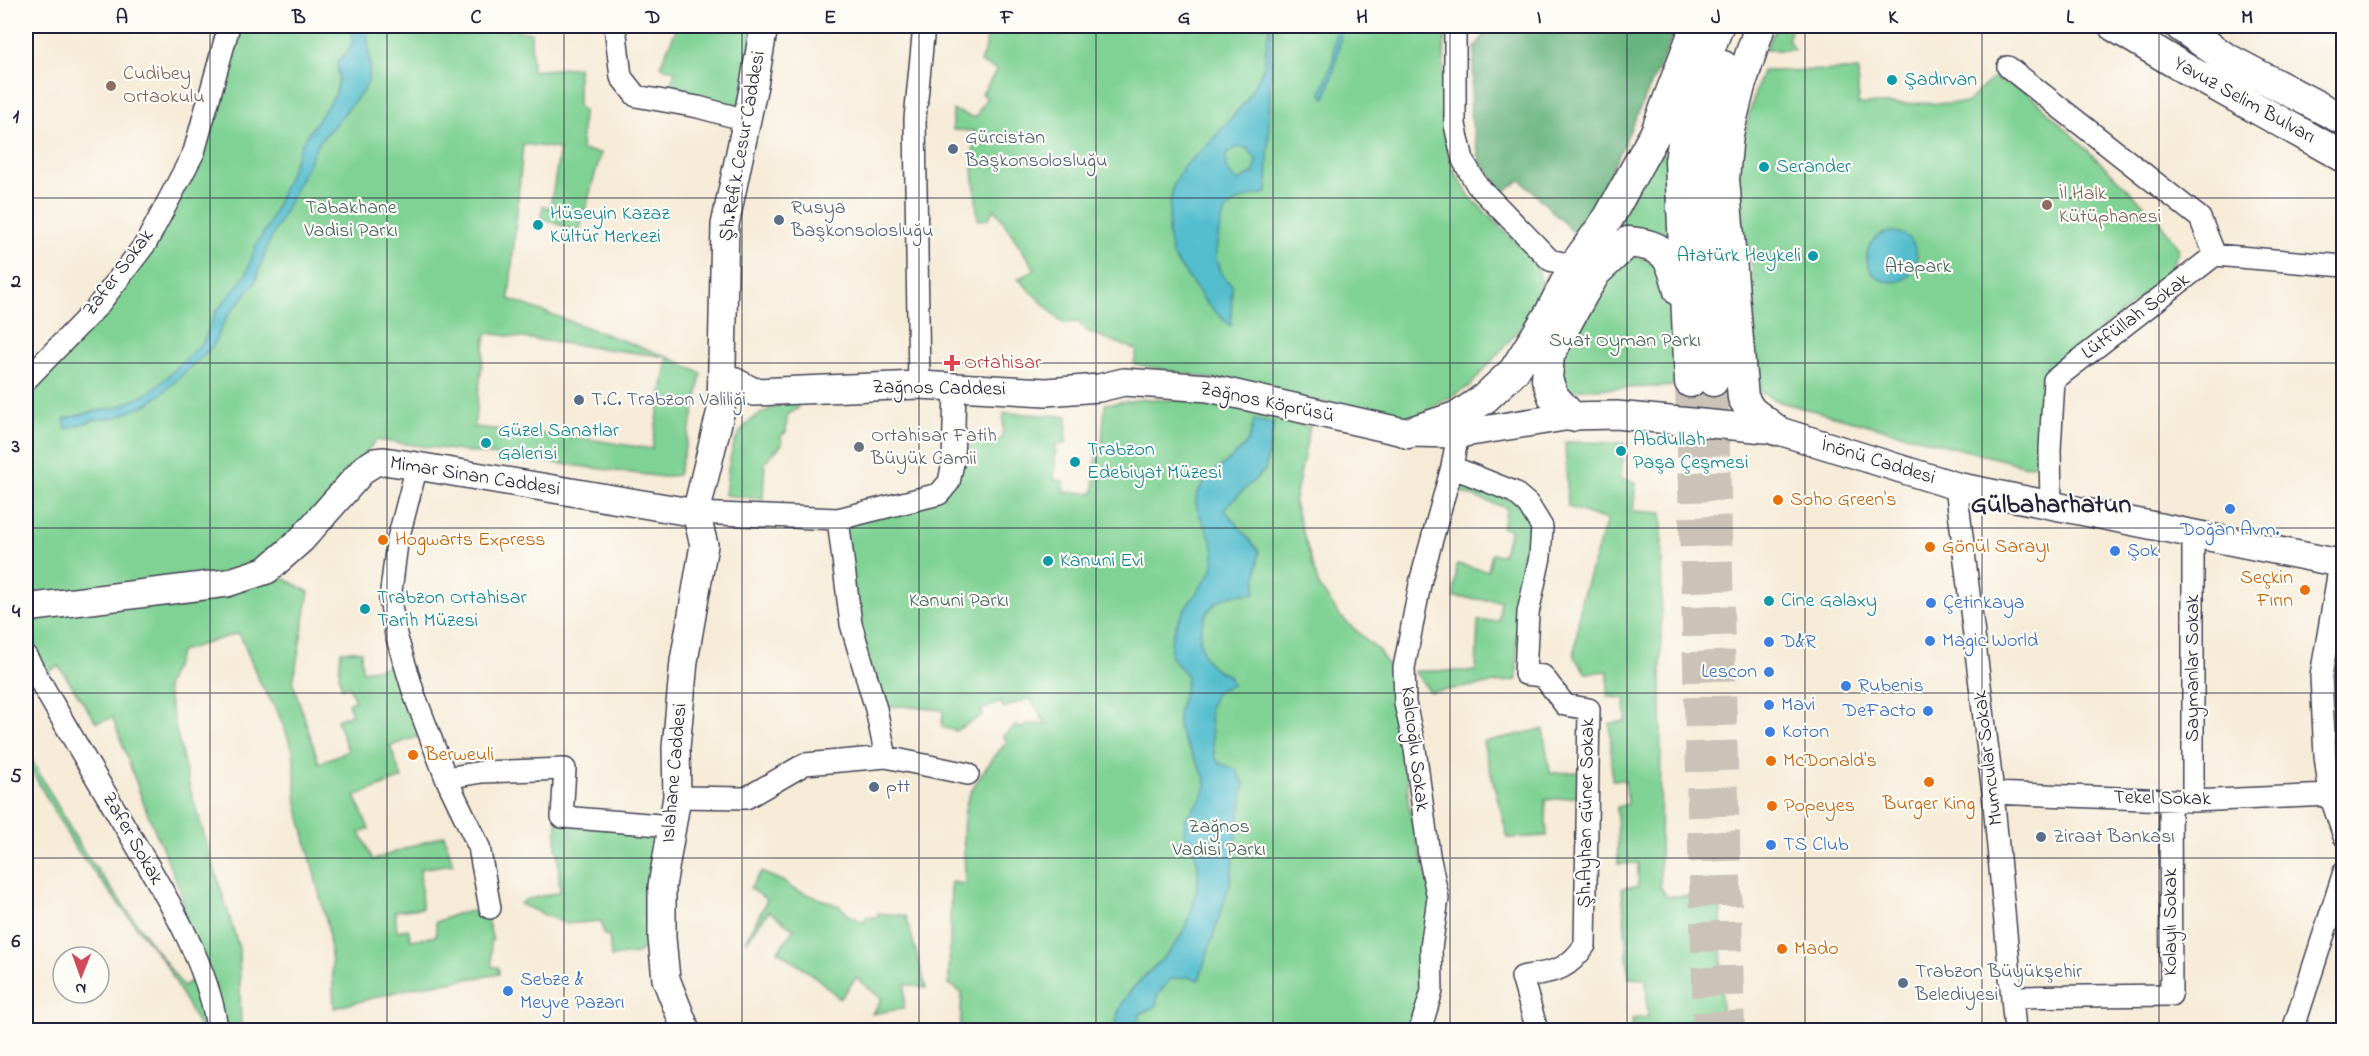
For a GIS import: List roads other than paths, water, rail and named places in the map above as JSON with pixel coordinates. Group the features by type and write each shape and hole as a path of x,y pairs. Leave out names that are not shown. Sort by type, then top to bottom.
{"main road":[{"path":"1408,433 1459,416 1485,398 1514,371 1549,315 1574,266 1609,217 1656,132 1696,26"},
{"path":"1687,323 1680,161 1689,102 1718,26"},
{"path":"1570,416 1553,396 1547,379 1550,355 1596,272 1628,242 1650,244 1666,256 1674,270 1702,382 1701,167 1710,106 1736,26"},
{"path":"1760,26 1740,86 1728,134 1724,179 1743,398 1751,411 1776,430"},
{"name":"Yavuz Selim Bulvarı","path":"2114,26 2343,157"},
{"name":"Yavuz Selim Bulvarı","path":"2180,26 2224,57 2343,120"}],"street":[{"name":"Zafer Sokak","path":"26,380 97,307 146,243 194,152 229,26"},
{"path":"615,26 621,77 636,96 698,107 746,120"},
{"name":"Şh.Refik Cesur Caddesi","path":"722,375 725,225 764,26"},
{"path":"919,385 915,119 924,26"},
{"path":"1455,26 1455,125 1463,160 1477,185 1550,260 1574,266"},
{"path":"2008,66 2200,218 2215,255 2343,266"},
{"name":"Lütfüllah Sokak","path":"2051,506 2050,449 2054,380 2215,255"},
{"path":"754,392 722,375 721,410 696,513 838,519 939,494 949,482 953,464 955,388"},
{"name":"Zağnos Caddesi","path":"721,410 754,392 919,385 1046,392 1099,388 1124,382"},
{"name":"Zağnos Köprüsü","path":"1124,382 1209,388 1408,433"},
{"name":"İnönü Caddesi","path":"1408,433 1458,434 1570,416 1616,415 1776,430 1956,486 2342,564"},
{"name":"Kalcıoğlu Sokak","path":"1420,1030 1432,991 1431,948 1438,898 1429,855 1415,749 1405,703 1404,668 1421,579 1452,467 1458,434"},
{"name":"Mimar Sinan Caddesi","path":"26,608 227,583 267,570 301,540 364,469 375,462 417,466 696,513"},
{"path":"417,466 396,543 390,599 396,635 411,684 446,777 479,847 490,908"},
{"name":"Şh.Ayhan Güner Sokak","path":"1452,467 1514,492 1528,504 1542,527 1540,558 1528,613 1525,674 1543,676 1565,705 1589,709 1585,945 1574,960 1559,970 1522,977 1537,1030"},
{"name":"Mumcular Sokak","path":"1956,486 1993,793 2016,1030"},
{"name":"Islahane Caddesi","path":"686,1030 666,979 662,938 662,886 676,796 676,748 684,661 704,545 696,513"},
{"path":"838,519 851,624 876,709 886,757"},
{"name":"Saymanlar Sokak","path":"2193,534 2193,801"},
{"path":"2342,564 2321,676 2325,756 2330,795 2343,836"},
{"name":"Zafer Sokak","path":"26,656 194,951 215,1015 217,1030"},
{"path":"676,796 746,798 805,764 886,757 968,774"},
{"path":"446,777 482,772 565,769 562,817 672,826"},
{"name":"Tekel Sokak","path":"1993,793 2193,801 2330,795"},
{"name":"Kolaylı Sokak","path":"2014,997 2171,995 2170,800"},
{"path":"2293,1030 2343,872"}],"water":[{"path":"349,26 367,26 370,66 368,82 364,90 318,144 267,247 255,283 226,318 213,346 148,404 117,417 94,420 66,429 64,419 115,408 143,396 159,385 204,341 215,313 246,275 256,245 269,224 302,143 335,95 339,79 337,63 352,43"},
{"path":"1269,26 1272,26 1267,193 1244,198 1225,212 1217,244 1216,258 1219,269 1232,285 1231,326 1208,305 1172,255 1168,233 1170,203 1173,186 1184,166 1208,145 1247,100 1264,67","holes":["1238,147 1248,149 1256,159 1254,173 1238,181 1227,169 1227,152"]},
{"path":"1336,26 1341,26 1339,44 1334,71 1325,98 1321,94 1333,61"},
{"path":"1887,232 1897,232 1910,239 1917,252 1917,262 1910,275 1897,282 1887,282 1878,278 1871,271 1867,262 1867,252 1871,243 1878,236"},
{"path":"1254,420 1274,424 1265,470 1224,509 1259,551 1255,593 1223,598 1210,609 1204,619 1200,642 1209,663 1217,671 1229,675 1232,685 1217,691 1209,708 1215,758 1220,763 1236,770 1244,784 1230,883 1199,980 1188,977 1171,979 1158,994 1156,1006 1140,1014 1137,1030 1115,1030 1117,1016 1129,993 1180,938 1189,919 1195,897 1198,865 1196,855 1185,834 1184,824 1201,798 1206,781 1179,729 1179,708 1187,676 1171,657 1172,638 1178,620 1210,574 1214,558 1210,538 1198,511 1197,495 1207,479 1242,449 1247,442"}],"tunnel":[{"path":"1713,381 1730,1030"},
{"path":"1690,382 1708,1021"}],"place":[{"name":"Şadırvan","path":"1892,80"},
{"name":"Cudibey Ortaokulu","path":"111,86"},
{"name":"Gürcistan Başkonsolosluğu","path":"953,149"},
{"name":"Serander","path":"1764,167"},
{"name":"İl Halk Kütüphanesi","path":"2047,205"},
{"name":"Rusya Başkonsolosluğu","path":"779,220"},
{"name":"Hüseyin Kazaz Kültür Merkezi","path":"538,225"},
{"name":"Atatürk Heykeli","path":"1813,256"},
{"name":"Ortahisar","path":"952,363"},
{"name":"T.C. Trabzon Valiliği","path":"579,400"},
{"name":"Güzel Sanatlar Galerisi","path":"486,443"},
{"name":"Ortahisar Fatih Büyük Camii","path":"859,447"},
{"name":"Abdullah Paşa Çeşmesi","path":"1621,451"},
{"name":"Trabzon Edebiyat Müzesi","path":"1075,462"},
{"name":"Soho Green's","path":"1778,500"},
{"name":"Doğan Avm.","path":"2230,509"},
{"name":"Hogwarts Express","path":"383,540"},
{"name":"Gönül Sarayı","path":"1930,547"},
{"name":"Şok","path":"2115,551"},
{"name":"Kanuni Evi","path":"1048,561"},
{"name":"Seçkin Fırın","path":"2305,590"},
{"name":"Cine Galaxy","path":"1769,601"},
{"name":"Çetinkaya","path":"1931,603"},
{"name":"Trabzon Ortahisar Tarih Müzesi","path":"365,609"},
{"name":"Magic World","path":"1930,641"},
{"name":"D&R","path":"1769,642"},
{"name":"Lescon","path":"1769,672"},
{"name":"Rubenis","path":"1846,686"},
{"name":"Mavi","path":"1769,705"},
{"name":"DeFacto","path":"1928,711"},
{"name":"Koton","path":"1770,732"},
{"name":"Berweuli","path":"413,755"},
{"name":"McDonald's","path":"1771,761"},
{"name":"Burger King","path":"1929,782"},
{"name":"ptt","path":"874,787"},
{"name":"Popeyes","path":"1772,806"},
{"name":"Ziraat Bankası","path":"2041,837"},
{"name":"TS Club","path":"1771,845"},
{"name":"Mado","path":"1782,949"},
{"name":"Trabzon Büyükşehir Belediyesi","path":"1903,983"},
{"name":"Sebze & Meyve Pazarı","path":"508,991"}],"district":[{"name":"Gülbaharhatun","path":"2051,506"}],"park label":[{"name":"Tabakhane Vadisi Parkı","path":"351,220"},
{"name":"Atapark","path":"1918,267"},
{"name":"Suat Oyman Parkı","path":"1625,341"},
{"name":"Kanuni Parkı","path":"959,601"},
{"name":"Zağnos Vadisi Parkı","path":"1219,838"}]}
